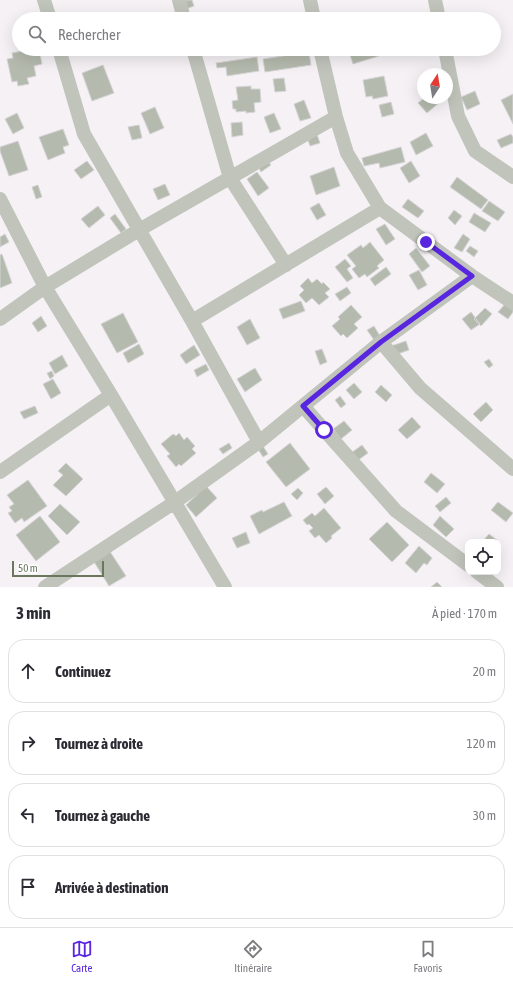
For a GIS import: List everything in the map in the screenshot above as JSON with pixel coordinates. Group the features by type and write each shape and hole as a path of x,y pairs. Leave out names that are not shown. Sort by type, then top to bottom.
{"street":[{"path":"44,0 48,12"},
{"path":"179,0 182,12"},
{"path":"310,0 313,12"},
{"path":"435,0 438,12"},
{"path":"61,56 84,134 192,321 259,442"},
{"path":"195,56 230,178 286,265"},
{"path":"322,56 336,117 347,153 380,208 472,276 513,304"},
{"path":"446,56 458,116 475,151 513,177"},
{"path":"0,319 45,287 139,230 336,117"},
{"path":"0,199 45,287 111,394 225,587"},
{"path":"192,321 380,208"},
{"path":"45,587 175,502 259,442 381,342 472,276"},
{"path":"381,342 420,388 513,469"},
{"path":"0,472 111,394"},
{"path":"303,406 396,511 465,563"},
{"path":"481,575 497,587"}],"building":[{"path":"183,0 192,0 194,6 186,9"},
{"path":"13,56 40,56 42,64 34,66 36,76 27,78 29,84 18,86 17,81 12,82 7,59 13,58"},
{"path":"283,56 310,56 311,65 265,72 263,59"},
{"path":"350,56 379,56 353,64"},
{"path":"257,57 259,71 227,76 226,67 217,68 216,63"},
{"path":"103,65 114,93 92,101 82,73"},
{"path":"384,76 388,96 373,99 372,96 366,97 363,80"},
{"path":"284,78 286,91 275,92 273,79"},
{"path":"251,86 251,89 260,89 261,102 254,103 255,112 236,112 236,109 233,109 232,101 238,100 236,87"},
{"path":"475,91 480,104 467,110 461,97"},
{"path":"513,94 513,124 501,100"},
{"path":"304,100 311,118 300,121 294,104"},
{"path":"391,102 394,114 382,117 379,105"},
{"path":"419,104 438,104 427,113"},
{"path":"155,107 164,128 150,134 141,113"},
{"path":"17,113 24,128 13,134 5,119"},
{"path":"274,113 281,129 270,133 264,117"},
{"path":"242,122 243,135 232,137 231,123"},
{"path":"139,125 142,138 132,140 128,127"},
{"path":"63,129 69,145 63,147 65,153 48,160 39,137"},
{"path":"315,129 320,143 310,146 305,132"},
{"path":"426,133 433,146 416,155 410,142"},
{"path":"511,134 513,137 513,143 501,148 497,140"},
{"path":"18,141 28,170 9,176 0,147"},
{"path":"401,147 405,162 380,168 379,163 364,166 362,158"},
{"path":"267,160 271,165 261,172 258,166"},
{"path":"87,161 94,170 81,179 74,170"},
{"path":"411,161 420,176 409,183 400,168"},
{"path":"334,167 340,186 316,195 310,176"},
{"path":"257,172 269,188 258,196 247,179"},
{"path":"457,177 488,200 481,209 450,187"},
{"path":"165,184 170,195 158,200 153,189"},
{"path":"38,185 42,197 36,199 32,187"},
{"path":"408,199 424,211 418,218 402,207"},
{"path":"489,201 505,212 498,221 482,211"},
{"path":"319,203 326,215 317,220 310,208"},
{"path":"98,206 105,215 89,228 81,219"},
{"path":"454,210 462,216 455,225 448,218"},
{"path":"474,213 491,223 485,232 469,222"},
{"path":"115,214 126,229 121,233 110,218"},
{"path":"385,224 395,239 386,245 376,229"},
{"path":"5,234 9,242 0,247 0,237"},
{"path":"463,234 470,239 462,252 454,248"},
{"path":"370,242 384,260 377,266 379,268 367,277 365,274 359,278 352,269 356,266 347,255 361,245 363,248"},
{"path":"470,246 478,251 474,257 466,251"},
{"path":"416,248 430,266 422,272 409,254"},
{"path":"2,254 12,283 0,288 0,255"},
{"path":"345,259 351,266 347,269 353,278 347,282 335,267"},
{"path":"386,267 391,274 375,286 370,279"},
{"path":"419,270 427,285 418,290 409,275"},
{"path":"308,278 312,283 317,279 322,284 323,282 330,289 325,293 329,297 319,305 312,298 306,303 299,295 304,290 300,286"},
{"path":"347,287 351,293 340,301 335,294"},
{"path":"301,301 305,311 283,319 279,309"},
{"path":"506,303 513,309 513,312 508,319 498,312"},
{"path":"351,305 362,317 354,324 358,328 347,338 343,334 341,336 332,326 340,319 338,317"},
{"path":"485,308 492,314 481,326 474,319"},
{"path":"471,312 480,324 471,330 462,319"},
{"path":"123,313 138,342 117,353 101,324"},
{"path":"41,316 47,326 38,332 32,323"},
{"path":"250,319 260,338 247,345 237,327"},
{"path":"374,326 380,336 374,340 367,330"},
{"path":"406,341 409,350 395,355 391,346"},
{"path":"139,344 144,354 128,363 123,353"},
{"path":"194,345 200,355 186,364 180,355"},
{"path":"322,349 327,362 320,365 315,351"},
{"path":"62,355 68,366 55,374 49,363"},
{"path":"489,359 493,365 489,368 484,362"},
{"path":"206,364 209,370 197,377 194,370"},
{"path":"255,368 262,380 245,392 237,379"},
{"path":"52,371 54,376 50,379 47,373"},
{"path":"53,379 61,393 51,399 43,384"},
{"path":"354,383 362,392 354,399 346,390"},
{"path":"381,385 392,395 386,402 375,392"},
{"path":"340,396 346,404 341,408 335,400"},
{"path":"486,402 493,410 481,422 473,414"},
{"path":"35,406 38,413 24,419 20,412"},
{"path":"412,417 421,427 407,439 398,430"},
{"path":"344,421 352,430 341,439 333,429"},
{"path":"179,433 184,440 187,437 195,446 192,449 196,453 181,466 179,464 176,467 167,456 170,454 161,444 173,434 176,436"},
{"path":"229,443 232,448 223,454 219,449"},
{"path":"261,443 268,454 263,457 256,446"},
{"path":"290,443 310,469 286,487 266,462"},
{"path":"362,445 368,453 357,461 351,453"},
{"path":"66,463 83,479 66,496 53,485 63,475 58,471"},
{"path":"431,473 445,484 437,493 424,482"},
{"path":"28,480 47,506 24,522 22,518 15,523 8,513 12,511 9,507 14,504 7,495"},
{"path":"206,486 217,498 196,517 186,505"},
{"path":"326,487 334,496 325,504 317,494"},
{"path":"298,488 303,493 297,500 291,494"},
{"path":"446,497 451,503 440,512 435,506"},
{"path":"284,502 292,516 259,534 250,516 262,510 263,512"},
{"path":"498,502 513,513 506,522 491,510"},
{"path":"60,504 80,522 67,535 48,516"},
{"path":"324,508 341,528 331,536 332,538 326,543 319,535 315,538 309,531 313,528 309,524 307,525 303,520 312,513 315,516"},
{"path":"40,516 60,542 36,561 16,535"},
{"path":"440,516 454,529 446,537 433,525"},
{"path":"387,522 409,545 392,562 369,539"},
{"path":"246,532 250,543 237,548 232,538"},
{"path":"489,534 496,539 485,539"},
{"path":"419,546 432,558 427,565 424,563 416,573 405,563"},
{"path":"107,547 126,576 109,586 91,557"},
{"path":"437,582 442,587 431,587"}],"route":[{"path":"324,430 303,406 381,342 472,276 426,242"}]}
